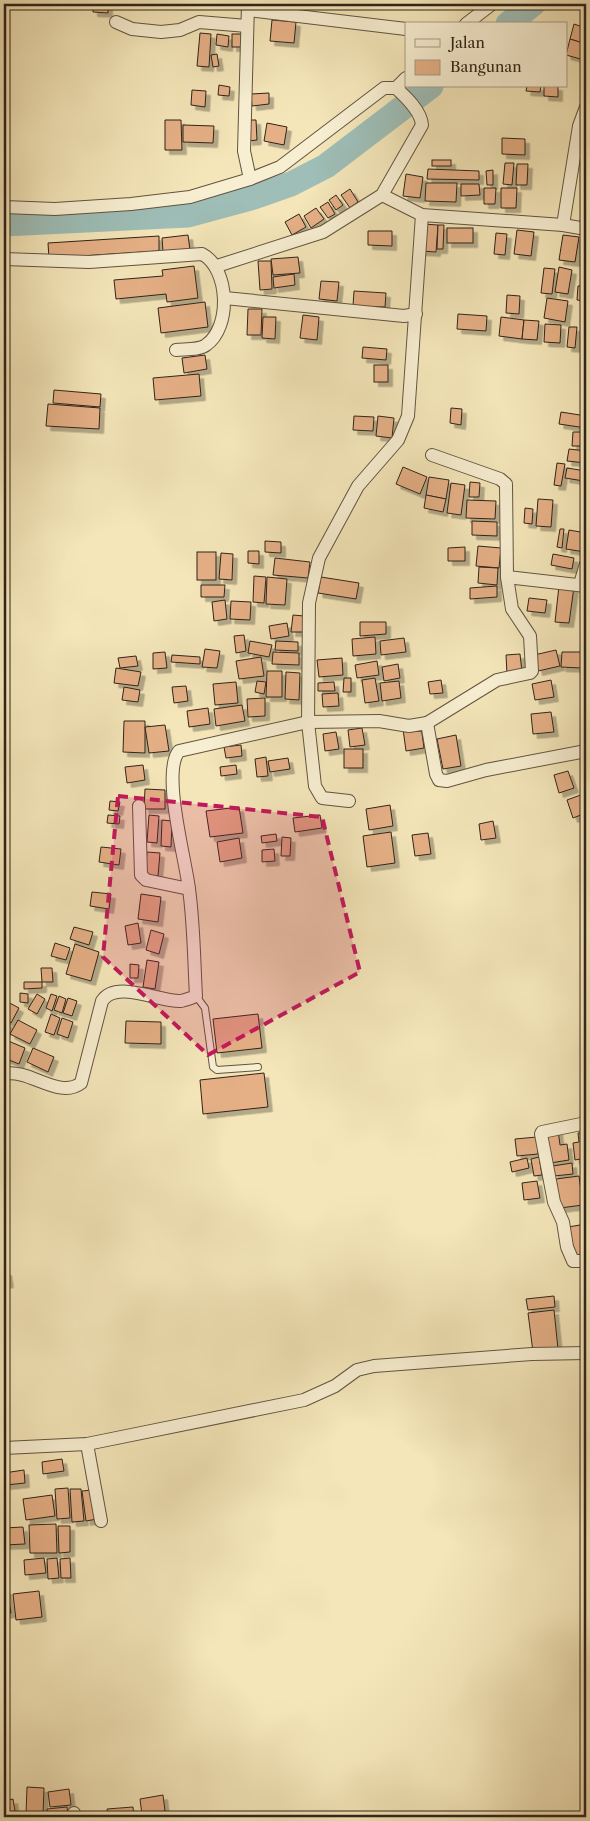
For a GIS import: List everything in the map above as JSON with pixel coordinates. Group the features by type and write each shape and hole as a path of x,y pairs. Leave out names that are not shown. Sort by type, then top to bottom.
{"street":[{"path":"469,22 492,4"},
{"path":"250,179 244,151 248,7 405,29"},
{"path":"116,22 132,29 161,32 180,30 199,22 247,26"},
{"path":"399,90 405,80"},
{"path":"4,207 55,209 131,204 190,197 250,179 280,167 384,88 399,90 421,118 422,125 382,195 323,232 217,266"},
{"path":"563,225 579,126 586,108"},
{"path":"382,195 422,215 563,225 586,229"},
{"path":"349,801 322,798 315,786 308,722 309,603 319,558 333,528 358,486 398,440 408,416 422,215"},
{"path":"4,259 90,262 202,254 211,258 217,266 225,298 216,336 205,346 176,350"},
{"path":"225,298 404,316 416,314"},
{"path":"4,1074 22,1074 64,1089 74,1089 81,1083 102,1001 106,994 114,991 131,992 179,1001 196,996 189,889 175,805 175,756 179,751 308,722 379,721 409,726 427,723 497,680 530,673 533,665 530,636 512,608 507,577 506,484 500,479 432,455"},
{"path":"507,577 583,585 586,564"},
{"path":"427,723 436,774 439,780 447,781 486,770 586,752"},
{"path":"139,806 138,853 141,875 146,880 189,889"},
{"path":"586,1124 549,1130 542,1134 554,1202 563,1222 567,1246 573,1261 586,1261"},
{"path":"4,1448 87,1444 174,1428 304,1400 335,1386 357,1370 374,1366 524,1355 586,1353"},
{"path":"87,1444 101,1522"}],"lane":[{"path":"196,996 205,1008 213,1067 216,1070 258,1067"}],"highlighted area":[{"path":"118,796 322,817 360,972 208,1055 103,957"}],"building":[{"path":"93,4 108,4 108,13 93,12"},
{"path":"272,20 296,22 294,43 270,41"},
{"path":"574,24 586,28 586,44 570,39"},
{"path":"200,33 211,34 209,67 197,66"},
{"path":"217,34 229,36 228,47 216,45"},
{"path":"232,34 243,34 243,47 232,47"},
{"path":"570,39 586,44 584,60 568,56"},
{"path":"217,54 219,66 213,67 211,55"},
{"path":"219,85 230,87 229,96 218,95"},
{"path":"527,88 541,88 540,92 526,91"},
{"path":"544,88 558,88 558,97 544,96"},
{"path":"192,90 206,91 205,107 191,105"},
{"path":"269,93 269,104 252,106 251,94"},
{"path":"165,120 181,120 182,150 165,150"},
{"path":"246,120 256,120 257,140 248,141"},
{"path":"267,123 287,127 284,145 264,141"},
{"path":"183,125 214,126 213,143 183,142"},
{"path":"586,131 586,148 584,148"},
{"path":"502,138 525,139 525,155 502,154"},
{"path":"432,160 451,160 451,166 432,166"},
{"path":"505,163 514,163 512,185 503,184"},
{"path":"517,164 528,164 527,185 516,185"},
{"path":"428,169 479,171 479,180 427,179"},
{"path":"493,170 493,185 487,185 486,171"},
{"path":"406,174 423,177 420,198 403,196"},
{"path":"426,183 457,183 456,202 425,201"},
{"path":"461,184 479,184 480,195 461,196"},
{"path":"484,188 496,188 495,204 484,204"},
{"path":"501,188 517,188 516,208 501,208"},
{"path":"350,189 358,202 350,208 341,195"},
{"path":"336,195 343,205 336,210 329,200"},
{"path":"328,202 335,214 328,218 320,207"},
{"path":"316,208 324,219 311,228 304,216"},
{"path":"299,214 306,227 292,235 285,222"},
{"path":"423,224 438,225 436,252 421,251"},
{"path":"438,225 444,225 443,249 437,249"},
{"path":"447,228 473,228 473,243 447,243"},
{"path":"517,230 534,232 531,256 514,254"},
{"path":"368,231 392,231 392,246 368,245"},
{"path":"496,233 507,234 505,255 494,254"},
{"path":"188,235 190,250 163,252 162,238"},
{"path":"563,235 579,237 575,262 559,260"},
{"path":"159,236 159,251 49,258 48,243"},
{"path":"298,257 300,273 273,275 271,259"},
{"path":"258,261 271,261 272,289 260,290"},
{"path":"194,266 198,298 167,302 166,294 116,299 114,280 163,276 162,270"},
{"path":"559,267 572,270 568,294 555,292"},
{"path":"544,268 555,269 552,294 541,293"},
{"path":"294,274 295,285 274,288 273,277"},
{"path":"321,281 339,282 337,301 319,299"},
{"path":"578,286 586,286 586,301 577,300"},
{"path":"354,291 386,293 385,307 353,306"},
{"path":"507,295 520,296 519,314 506,313"},
{"path":"547,298 568,301 565,322 544,318"},
{"path":"205,302 208,327 161,333 158,308"},
{"path":"248,309 262,309 261,335 247,335"},
{"path":"458,314 487,316 486,331 457,329"},
{"path":"303,315 319,317 317,340 300,338"},
{"path":"263,317 276,317 275,339 262,338"},
{"path":"501,317 524,320 522,339 499,336"},
{"path":"524,320 539,321 537,340 522,339"},
{"path":"545,324 561,325 560,343 544,342"},
{"path":"569,327 577,327 575,348 567,347"},
{"path":"363,347 387,349 386,360 362,358"},
{"path":"205,355 207,369 184,373 182,358"},
{"path":"374,365 388,365 388,382 374,382"},
{"path":"199,374 201,396 155,400 153,378"},
{"path":"54,390 101,394 100,407 53,403"},
{"path":"48,404 100,408 99,429 46,426"},
{"path":"451,408 462,409 461,425 450,423"},
{"path":"561,412 586,416 586,428 559,424"},
{"path":"354,416 374,417 373,431 353,430"},
{"path":"378,416 394,418 392,438 376,436"},
{"path":"573,432 586,432 586,446 572,446"},
{"path":"569,449 586,451 586,463 567,461"},
{"path":"557,463 565,464 561,486 554,485"},
{"path":"403,467 427,477 420,494 396,484"},
{"path":"567,468 586,471 584,481 565,478"},
{"path":"429,477 449,480 446,499 426,495"},
{"path":"470,482 480,483 479,497 469,497"},
{"path":"451,483 465,485 461,515 447,513"},
{"path":"426,495 446,499 443,512 424,508"},
{"path":"538,499 553,500 551,527 536,526"},
{"path":"467,500 496,501 495,519 466,518"},
{"path":"525,508 533,509 532,524 524,523"},
{"path":"472,521 497,522 497,536 472,535"},
{"path":"560,529 564,529 562,548 557,547"},
{"path":"569,530 586,533 585,552 566,549"},
{"path":"265,541 281,542 281,553 265,552"},
{"path":"478,546 501,548 499,568 476,566"},
{"path":"465,547 465,561 448,561 448,548"},
{"path":"248,551 259,551 259,564 248,563"},
{"path":"197,552 216,552 216,580 197,580"},
{"path":"221,553 233,554 232,580 219,579"},
{"path":"553,554 574,558 572,569 551,565"},
{"path":"275,558 310,562 308,578 273,575"},
{"path":"479,567 498,568 497,585 478,583"},
{"path":"254,576 266,577 264,603 253,602"},
{"path":"267,577 287,579 285,605 266,604"},
{"path":"321,577 359,583 356,599 318,593"},
{"path":"201,585 225,585 224,597 201,597"},
{"path":"497,586 497,597 470,599 470,588"},
{"path":"559,586 574,587 569,623 555,622"},
{"path":"529,598 547,600 545,613 527,611"},
{"path":"225,600 227,619 214,621 212,602"},
{"path":"231,601 251,602 250,620 230,619"},
{"path":"293,615 304,616 303,632 291,632"},
{"path":"360,622 386,622 386,634 360,636"},
{"path":"287,623 289,636 271,639 269,626"},
{"path":"244,635 246,651 236,653 234,636"},
{"path":"375,637 376,654 353,656 352,639"},
{"path":"404,638 406,652 381,655 380,641"},
{"path":"250,641 272,645 269,657 248,653"},
{"path":"276,641 298,642 298,651 275,650"},
{"path":"205,649 220,651 217,668 202,667"},
{"path":"556,650 560,666 538,671 534,655"},
{"path":"165,652 167,668 153,669 153,653"},
{"path":"273,652 299,653 299,665 272,664"},
{"path":"562,652 581,652 581,668 561,667"},
{"path":"520,654 522,672 507,674 506,655"},
{"path":"172,655 200,657 200,664 171,662"},
{"path":"136,656 138,666 120,668 118,658"},
{"path":"261,657 264,676 239,679 236,661"},
{"path":"342,658 343,675 319,677 317,660"},
{"path":"377,661 379,675 357,678 355,665"},
{"path":"398,664 400,678 384,681 382,667"},
{"path":"116,668 141,672 138,686 114,683"},
{"path":"267,671 282,671 282,697 266,697"},
{"path":"286,672 300,673 299,700 285,699"},
{"path":"344,678 351,678 351,692 343,692"},
{"path":"375,678 379,701 365,703 362,680"},
{"path":"441,680 443,693 430,694 428,682"},
{"path":"551,680 554,697 535,700 532,684"},
{"path":"257,681 266,682 264,694 255,692"},
{"path":"399,681 401,698 382,701 380,683"},
{"path":"236,682 238,703 215,705 213,684"},
{"path":"334,682 335,691 318,691 318,683"},
{"path":"186,686 188,701 174,703 172,687"},
{"path":"124,687 140,690 138,702 122,700"},
{"path":"338,693 339,706 323,707 322,694"},
{"path":"265,698 265,716 248,717 247,699"},
{"path":"242,705 245,721 216,726 214,709"},
{"path":"584,707 586,707 586,723 585,723"},
{"path":"208,708 210,724 189,727 187,711"},
{"path":"551,712 554,732 533,734 531,714"},
{"path":"124,721 145,721 145,753 123,752"},
{"path":"165,725 169,751 149,753 145,727"},
{"path":"421,726 424,748 406,751 403,729"},
{"path":"362,728 365,745 350,747 348,730"},
{"path":"336,732 339,749 325,751 323,734"},
{"path":"456,735 461,766 443,769 437,739"},
{"path":"241,745 242,756 226,758 224,747"},
{"path":"344,749 363,749 363,768 344,768"},
{"path":"266,757 268,776 257,777 255,759"},
{"path":"288,758 290,769 270,772 268,761"},
{"path":"143,765 145,780 127,783 125,767"},
{"path":"236,765 237,774 221,776 220,767"},
{"path":"568,771 574,788 559,793 554,775"},
{"path":"145,789 165,790 165,809 144,809"},
{"path":"586,793 586,813 573,818 567,800"},
{"path":"110,801 120,802 118,811 109,810"},
{"path":"390,805 393,826 369,830 366,809"},
{"path":"239,807 243,833 210,837 206,811"},
{"path":"108,815 120,816 119,824 107,823"},
{"path":"149,815 159,816 157,843 147,842"},
{"path":"320,815 322,828 295,832 293,818"},
{"path":"162,820 172,821 171,847 161,846"},
{"path":"493,821 496,838 481,840 479,824"},
{"path":"391,832 395,863 367,867 363,836"},
{"path":"428,833 431,854 415,856 412,835"},
{"path":"276,834 277,841 262,843 261,836"},
{"path":"282,837 291,838 290,856 281,856"},
{"path":"239,838 242,858 220,862 217,842"},
{"path":"101,847 121,849 119,865 99,862"},
{"path":"274,849 275,861 262,862 262,850"},
{"path":"147,852 160,853 158,876 145,875"},
{"path":"92,892 111,894 109,909 90,906"},
{"path":"141,894 161,897 158,922 138,919"},
{"path":"138,923 141,943 128,945 125,926"},
{"path":"74,927 93,932 89,945 70,939"},
{"path":"151,930 164,934 159,954 146,950"},
{"path":"55,943 70,948 66,960 51,956"},
{"path":"75,944 99,952 91,981 66,974"},
{"path":"147,960 159,962 155,989 143,987"},
{"path":"130,964 139,965 138,978 130,978"},
{"path":"41,968 52,968 53,982 42,982"},
{"path":"24,982 42,982 42,988 24,989"},
{"path":"20,993 28,994 28,1003 20,1002"},
{"path":"37,994 45,999 37,1014 28,1009"},
{"path":"51,994 57,996 52,1011 46,1008"},
{"path":"59,996 66,999 62,1013 54,1010"},
{"path":"68,998 77,1001 72,1016 63,1013"},
{"path":"4,1000 19,1008 11,1023 4,1019"},
{"path":"51,1014 60,1018 54,1035 45,1032"},
{"path":"258,1014 262,1048 217,1053 213,1019"},
{"path":"62,1018 73,1022 68,1038 57,1034"},
{"path":"18,1020 37,1030 30,1044 10,1034"},
{"path":"4,1021 10,1024 4,1035"},
{"path":"126,1021 161,1022 161,1044 125,1043"},
{"path":"6,1040 25,1048 19,1064 4,1058"},
{"path":"33,1048 54,1057 48,1072 27,1062"},
{"path":"264,1073 268,1107 203,1114 200,1080"},
{"path":"558,1130 560,1145 567,1144 569,1160 550,1163 546,1132"},
{"path":"586,1132 586,1158 575,1160 573,1143 579,1142 578,1133"},
{"path":"537,1137 538,1154 517,1156 515,1139"},
{"path":"539,1157 542,1175 534,1176 531,1159"},
{"path":"527,1158 529,1168 512,1172 510,1162"},
{"path":"572,1163 573,1174 554,1176 553,1166"},
{"path":"586,1169 586,1184 583,1184 581,1170"},
{"path":"579,1176 583,1205 560,1208 556,1179"},
{"path":"537,1181 540,1198 524,1200 522,1183"},
{"path":"586,1186 586,1204 583,1187"},
{"path":"586,1224 586,1253 573,1256 568,1227"},
{"path":"4,1271 7,1271 9,1283 4,1284"},
{"path":"584,1284 586,1284 586,1301"},
{"path":"554,1296 555,1307 528,1310 526,1299"},
{"path":"554,1310 558,1349 533,1352 528,1313"},
{"path":"62,1459 64,1471 43,1474 42,1462"},
{"path":"24,1470 25,1483 6,1485 4,1473"},
{"path":"68,1488 70,1518 57,1519 55,1489"},
{"path":"70,1489 81,1489 84,1521 72,1522"},
{"path":"93,1490 97,1519 86,1521 82,1491"},
{"path":"52,1495 55,1516 26,1520 23,1499"},
{"path":"56,1524 57,1553 30,1553 29,1525"},
{"path":"58,1526 70,1526 70,1552 59,1553"},
{"path":"23,1527 25,1544 4,1545 4,1528"},
{"path":"44,1558 46,1573 25,1575 24,1560"},
{"path":"57,1558 59,1578 48,1579 47,1559"},
{"path":"70,1558 71,1578 61,1578 60,1559"},
{"path":"4,1590 7,1590 11,1613 4,1614"},
{"path":"39,1591 42,1617 16,1620 13,1594"},
{"path":"27,1787 44,1788 43,1814 26,1814"},
{"path":"69,1789 71,1805 50,1807 48,1792"},
{"path":"163,1795 165,1811 142,1815 140,1799"},
{"path":"13,1799 16,1817 4,1817 4,1801"},
{"path":"67,1807 68,1817 48,1817 47,1809"},
{"path":"133,1807 134,1817 108,1817 107,1809"}],"waterway":[{"path":"510,22 533,4"},
{"path":"4,224 188,215 254,197 291,184 326,166 428,88"}]}
